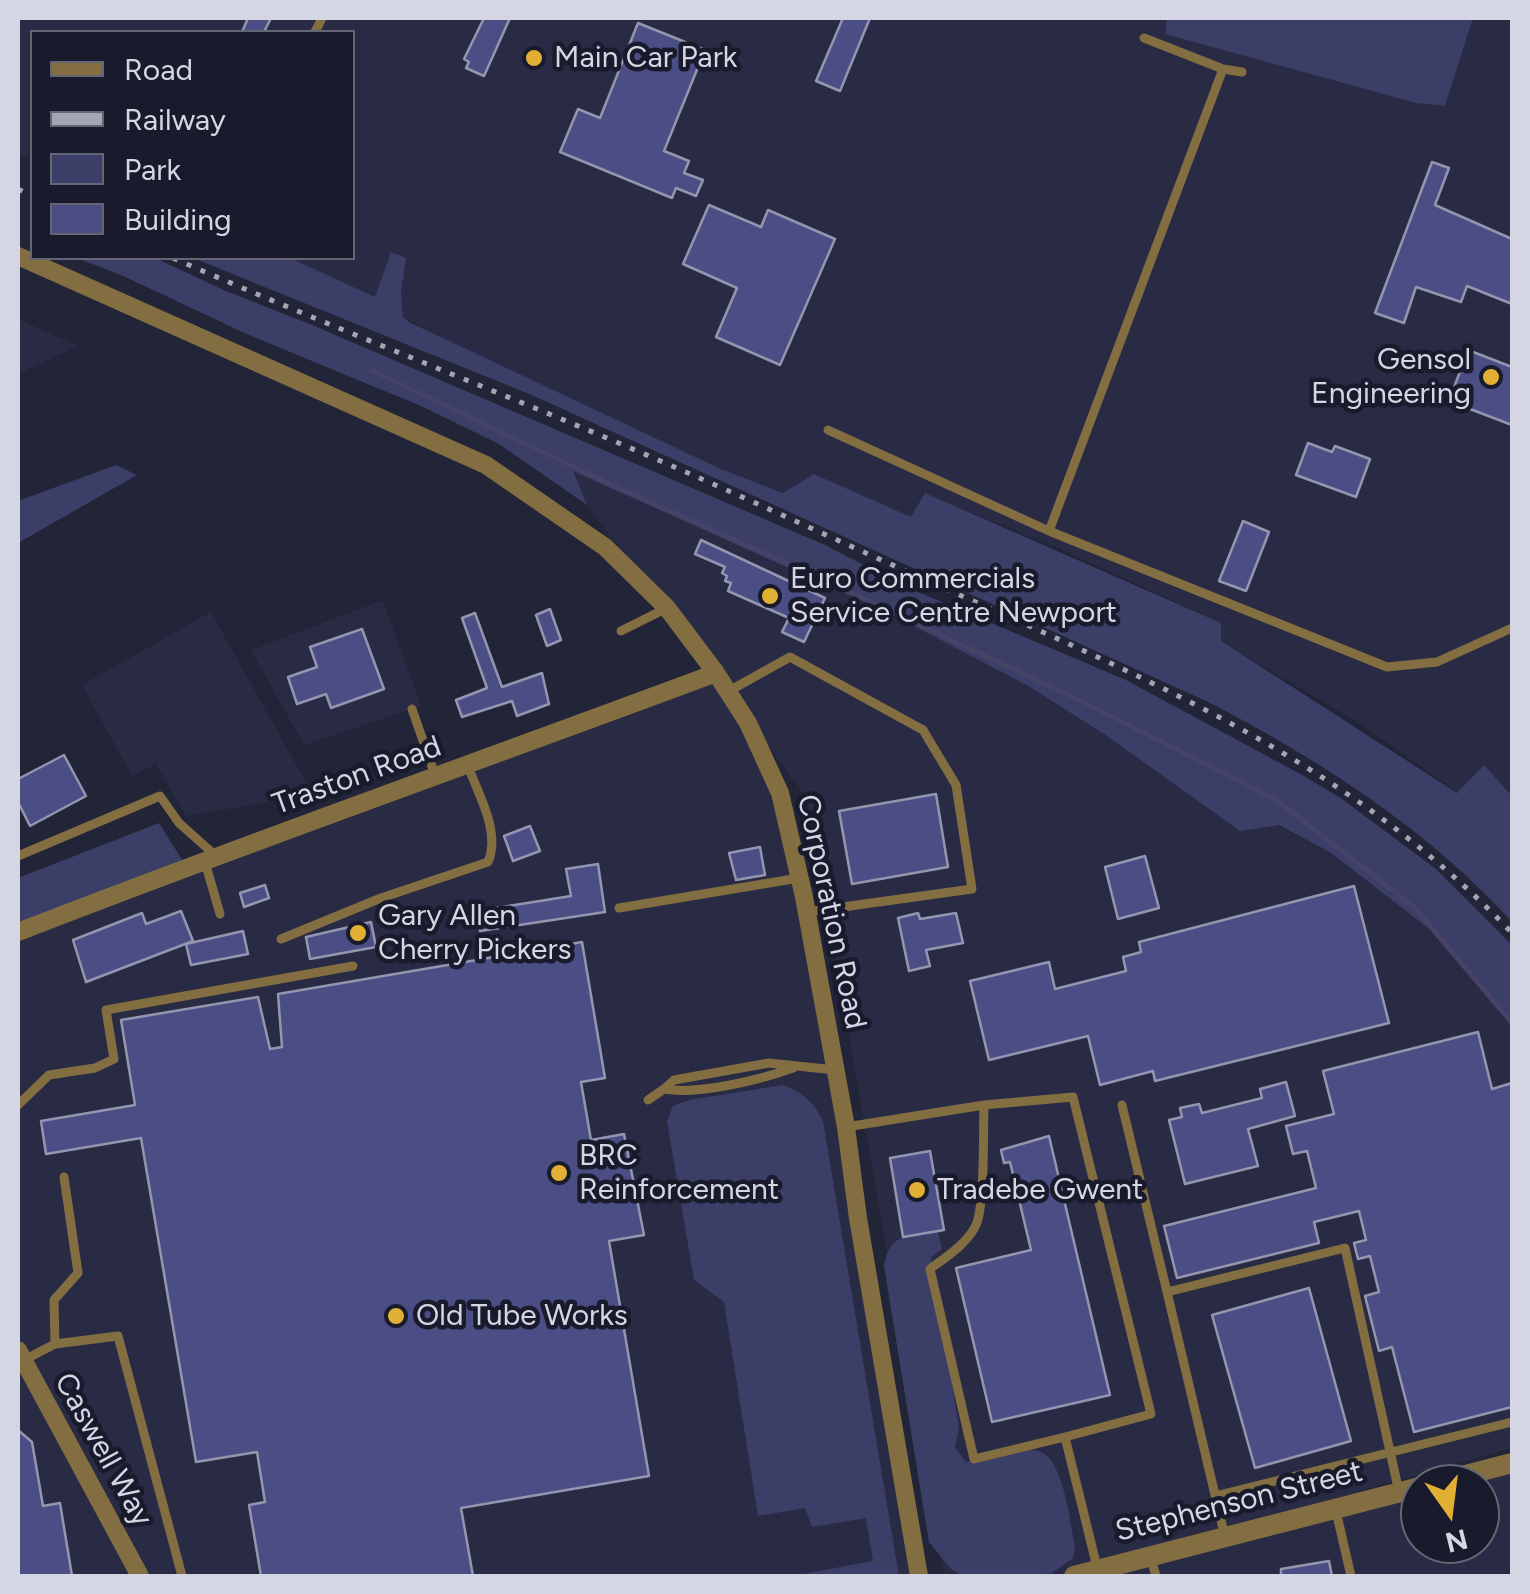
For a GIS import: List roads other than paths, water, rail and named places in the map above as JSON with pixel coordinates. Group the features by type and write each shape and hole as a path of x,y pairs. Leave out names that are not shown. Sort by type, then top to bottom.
{"street":[{"name":"Corporation Road","path":"18,256 486,466 606,547 667,608 716,673 748,723 780,794 800,878 846,1127 919,1576"},
{"name":"Traston Road","path":"18,932 716,673"},
{"name":"Caswell Way","path":"20,1355 140,1576"},
{"name":"Stephenson Street","path":"1074,1576 1153,1566 1225,1537 1398,1492"}],"lane":[{"path":"1144,38 1223,69 1242,72"},
{"path":"1049,531 1223,69"},
{"path":"828,430 1049,531 1388,667 1436,662 1512,628"},
{"path":"622,631 667,608"},
{"path":"728,692 790,657 924,730 956,785 972,888 807,912"},
{"path":"412,709 436,778"},
{"path":"281,939 381,898 488,862 490,826 468,766"},
{"path":"18,856 160,796 210,858 220,914"},
{"path":"619,908 800,878"},
{"path":"18,1105 49,1075 94,1068 114,1060 106,1010 353,966"},
{"path":"648,1100 664,1089 677,1091 720,1084 793,1068 835,1070"},
{"path":"846,1127 984,1105 1073,1096 1151,1414 974,1459 930,1269 960,1246 976,1227 981,1209 984,1105"},
{"path":"1122,1105 1225,1537"},
{"path":"55,1344 54,1300 78,1273 64,1177"},
{"path":"1167,1292 1345,1248 1398,1492"},
{"path":"20,1355 55,1344 118,1336 182,1576"},
{"path":"1215,1496 1512,1422"},
{"path":"1065,1437 1098,1570"},
{"path":"1335,1509 1351,1576"}],"waterway":[{"path":"371,370 1077,699 1275,799 1414,907 1512,1023"}],"railway":[{"path":"18,189 30,195"},
{"path":"178,260 684,471 1163,688 1311,770 1381,818 1448,872 1512,933"}],"place":[{"name":"Main Car Park","path":"534,58"},
{"name":"Gensol Engineering","path":"1491,377"},
{"name":"Euro Commercials Service Centre Newport","path":"770,596"},
{"name":"Gary Allen Cherry Pickers","path":"358,933"},
{"name":"BRC Reinforcement","path":"559,1173"},
{"name":"Tradebe Gwent","path":"917,1190"},
{"name":"Old Tube Works","path":"396,1316"}]}
